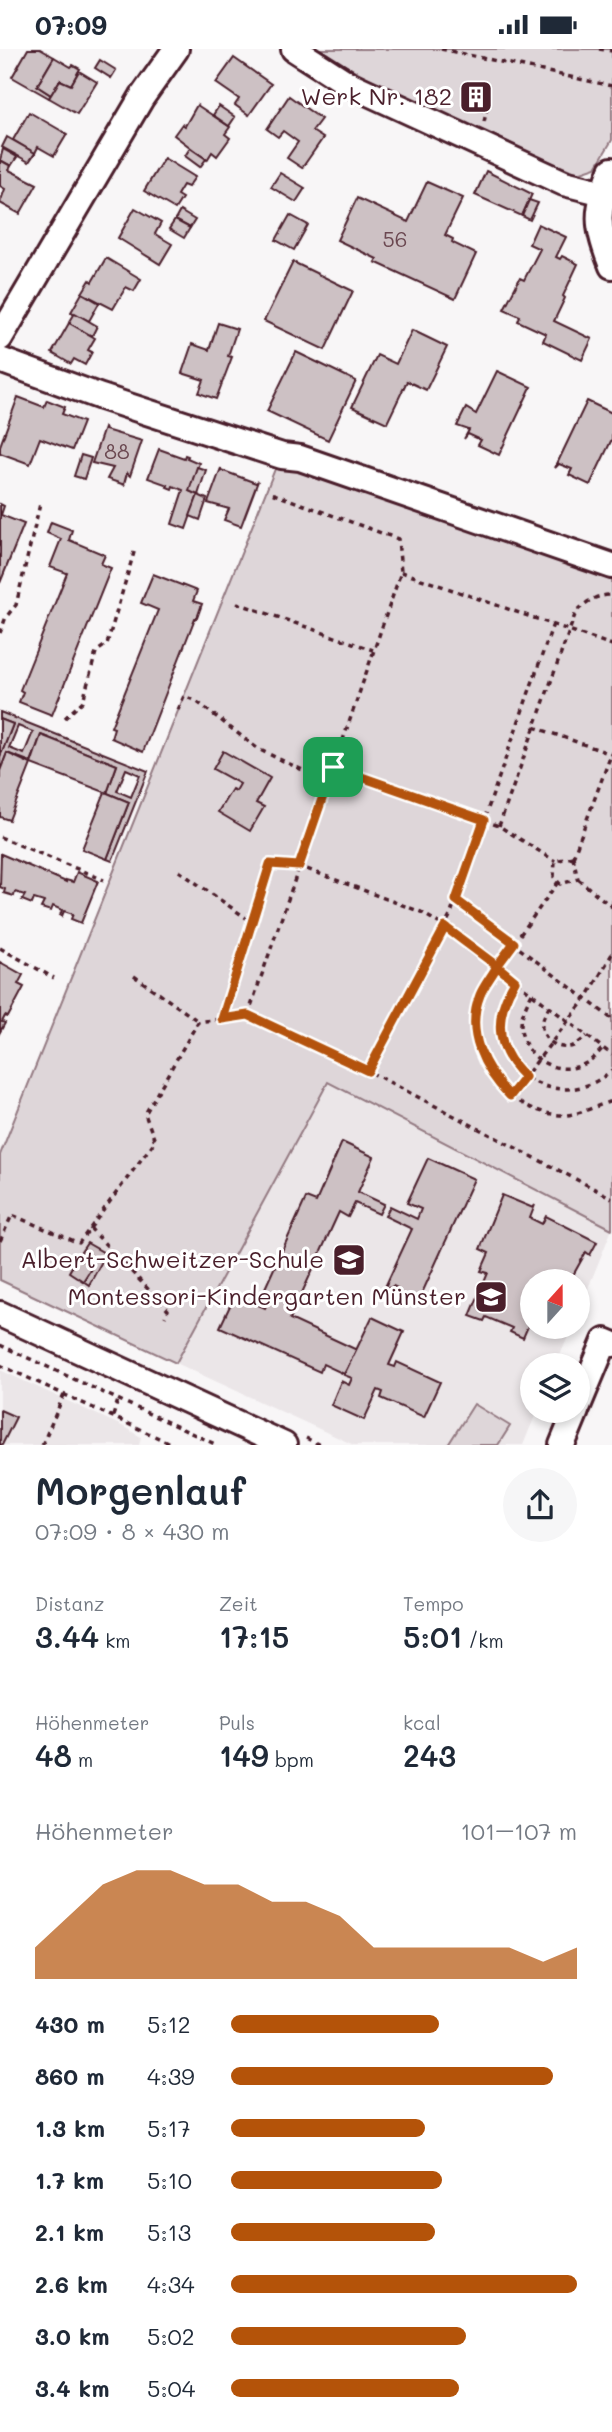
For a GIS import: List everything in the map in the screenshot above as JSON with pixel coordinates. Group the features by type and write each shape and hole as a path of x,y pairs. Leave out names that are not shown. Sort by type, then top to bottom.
{"street":[{"path":"0,338 142,97 176,49"},
{"path":"293,49 328,73 564,183 609,186 598,211 599,226 612,266"},
{"path":"0,360 101,397 282,456 313,463 612,566"},
{"path":"0,1314 284,1445"},
{"path":"590,1380 610,1336"},
{"path":"562,1445 571,1423"}],"path":[{"path":"441,49 612,86"},
{"path":"599,49 612,51"},
{"path":"248,1015 401,572 398,539 271,493"},
{"path":"0,633 6,617 16,605 40,504"},
{"path":"65,718 83,701 96,652 107,644 135,549"},
{"path":"401,572 612,645"},
{"path":"499,826 576,612 599,595 612,595"},
{"path":"237,603 373,650"},
{"path":"368,1071 445,927 553,624"},
{"path":"178,710 184,696 196,701 258,749 328,782"},
{"path":"534,727 612,754 573,857 578,879 612,907"},
{"path":"333,767 499,826 555,861 573,857"},
{"path":"0,837 104,880"},
{"path":"555,861 554,877 560,884 578,879"},
{"path":"222,1019 270,864 299,866 421,912 445,927 612,1055"},
{"path":"179,871 252,922"},
{"path":"558,882 497,966 480,996 474,1023 480,1055 495,1080 510,1096 538,1111 567,1115 612,1101"},
{"path":"456,900 612,1019"},
{"path":"0,948 54,978"},
{"path":"510,1096 586,999 612,954"},
{"path":"134,976 198,1021 248,1015 368,1071 612,1198"},
{"path":"515,981 501,1011 500,1029 504,1049 516,1069 525,1077 547,1087 562,1090 580,1089 612,1070"},
{"path":"532,993 524,1008 521,1026 524,1040 538,1060 549,1066 567,1069 583,1065 603,1048"},
{"path":"549,1006 542,1027 552,1043 564,1048 575,1045 587,1036"},
{"path":"0,1241 12,1215 79,1243 155,1141 145,1114 198,1021"},
{"path":"90,1228 168,1310 165,1317"},
{"path":"0,1345 217,1445"},
{"path":"0,1365 174,1445"},
{"path":"42,1445 64,1395"}],"shaded area":[{"path":"316,49 612,49 612,140 596,167 578,173 445,116"},
{"path":"279,459 612,576 612,1229 328,1082 176,1363 0,1280 0,1155"},
{"name":"Albert-Schweitzer-Schule","path":"328,1082 612,1229 590,1283 590,1269 520,1269 520,1339 567,1339 561,1353 520,1353 520,1423 532,1423 523,1445 354,1445 176,1363"},
{"path":"0,1370 122,1426 141,1437 139,1445 0,1445"},
{"path":"474,1404 510,1426 498,1445 448,1445"}],"building":[{"path":"28,49 40,49 54,57 37,86 51,95 49,98 12,77"},
{"path":"54,57 80,69 71,85 60,80 51,95 37,86"},
{"path":"234,58 271,84 249,115 235,105 239,99 216,83"},
{"path":"100,60 116,70 111,78 95,68"},
{"path":"79,71 97,82 77,114 49,98 60,80 71,85"},
{"name":"Werk Nr. 182","path":"470,84 486,87 482,111 465,108"},
{"path":"289,96 321,119 312,131 323,138 302,168 287,158 298,142 283,131 278,137 267,129"},
{"path":"197,105 230,127 225,134 230,138 217,156 212,152 207,160 174,135 182,124 185,126"},
{"path":"219,106 235,117 229,126 213,115"},
{"path":"29,112 67,134 54,156 38,147 35,153 13,140"},
{"path":"7,137 35,153 29,162 2,147"},
{"path":"190,148 206,159 200,167 185,156"},
{"path":"3,149 17,157 11,166 0,160"},
{"path":"164,158 195,177 188,187 183,185 177,195 182,198 175,209 144,191"},
{"path":"0,160 11,166 9,170 37,184 20,214 0,203 5,189 0,186"},
{"path":"486,171 532,194 522,216 475,195"},
{"path":"280,173 305,188 296,202 271,187"},
{"path":"427,182 463,198 445,235 453,239 455,244 476,254 455,299 375,262 377,259 337,240 357,198 408,222"},
{"path":"529,200 538,203 530,220 522,216"},
{"path":"135,208 161,223 155,234 172,244 160,264 118,238"},
{"path":"180,211 195,220 190,228 175,220"},
{"path":"290,215 308,225 294,250 276,240"},
{"path":"175,220 190,228 184,238 169,229"},
{"path":"538,224 566,237 556,257 560,259 562,256 578,264 554,321 592,339 582,360 543,341 546,334 518,321 520,316 504,309 520,278 524,280 540,249 529,244"},
{"path":"106,258 141,279 134,291 126,287 113,309 82,293"},
{"path":"293,262 353,291 325,350 264,321"},
{"path":"82,293 99,303 89,321 71,312"},
{"path":"75,313 97,326 92,336 69,323"},
{"path":"69,323 95,338 88,350 92,352 85,365 74,359 71,364 52,353"},
{"path":"218,323 237,329 228,356 232,357 216,399 199,393 204,380 182,373 192,344 209,350"},
{"path":"412,330 447,347 426,390 407,381 387,423 352,407 377,355 396,364"},
{"path":"296,352 356,381 328,440 267,411"},
{"path":"497,371 531,387 499,455 478,445 481,440 468,434 464,439 469,430 457,426 466,408 476,414"},
{"path":"18,397 44,407 47,400 65,407 62,414 83,422 72,450 40,438 30,464 0,453 0,446"},
{"path":"587,401 612,413 612,439 590,485 569,475 572,469 559,464 555,468"},
{"path":"104,428 142,441 130,476 127,473 125,485 107,479 113,468 92,463"},
{"path":"159,449 184,458 185,455 188,456 187,458 199,463 189,491 198,495 186,529 172,524 183,490 173,486 172,489 148,478"},
{"path":"81,455 91,458 84,479 74,476"},
{"path":"197,467 206,470 198,495 189,491"},
{"path":"221,468 256,483 258,481 241,526 224,520 229,509 208,503"},
{"path":"198,495 207,499 200,520 190,516"},
{"path":"0,504 4,506 1,515 24,524 0,583"},
{"path":"51,522 72,530 69,540 105,555 101,564 111,568 52,715 19,702 23,692 20,690 67,573 50,567 61,539 47,533"},
{"path":"153,574 197,591 193,601 202,604 143,752 111,738 114,728 111,727 158,610 141,603"},
{"path":"0,712 148,771 112,861 107,859 129,802 107,793 117,765 41,735 31,762 7,753 0,771 0,757 13,724 0,719","holes":["18,726 33,732 24,754 9,748","126,769 140,775 131,797 117,791"]},
{"path":"0,719 13,724 2,752 0,752"},
{"path":"41,735 117,765 107,793 31,764"},
{"path":"223,751 270,778 256,803 264,807 250,831 218,812 232,789 236,791 240,784 213,769"},
{"path":"7,753 31,764 9,820 0,817 0,771"},
{"path":"105,792 129,802 107,859 82,849"},
{"path":"1,854 66,882 73,882 77,872 98,881 81,923 71,919 73,914 64,911 62,916 60,915 62,910 53,906 51,911 41,908 44,902 34,899 32,904 22,900 25,895 4,893 5,889 0,887"},
{"path":"0,962 23,975 18,984 24,987 8,1017 5,1016 0,1032"},
{"path":"342,1142 374,1157 358,1192 384,1204 379,1214 355,1203 348,1217 339,1212 290,1319 357,1350 344,1374 323,1364 320,1372 220,1327 235,1295 265,1308 269,1300 261,1297 306,1198 316,1202"},
{"path":"428,1158 474,1179 418,1302 395,1292 397,1288 393,1286 385,1287 412,1229 385,1216 390,1206 417,1219 421,1209 407,1203"},
{"path":"502,1195 533,1208 535,1205 530,1218 542,1224 546,1216 597,1242 590,1255 586,1252 576,1269 520,1269 520,1337 510,1332 512,1328 486,1317 484,1321 470,1316 488,1273 481,1271 489,1253 480,1249"},
{"path":"87,1243 106,1254 89,1285 83,1281 92,1267 77,1258"},
{"path":"77,1258 92,1267 83,1281 69,1272"},
{"path":"372,1317 404,1332 389,1365 395,1367 397,1362 440,1382 424,1417 381,1398 383,1392 378,1390 364,1420 331,1405 341,1381 349,1385 352,1378 344,1375"},
{"path":"0,1410 16,1417 2,1445 0,1445"}],"place":[{"name":"Werk Nr. 182","path":"476,97"},
{"name":"Albert-Schweitzer-Schule","path":"349,1260"},
{"name":"Montessori-Kindergarten Münster","path":"491,1297"}],"route":[{"path":"333,767 299,866 270,864 222,1019 248,1015 368,1071 445,927 497,966 480,996 474,1023 480,1055 495,1080 510,1096 525,1077 516,1069 504,1049 500,1029 501,1011 515,981 497,966 514,943 456,900 484,820 333,767"}]}
